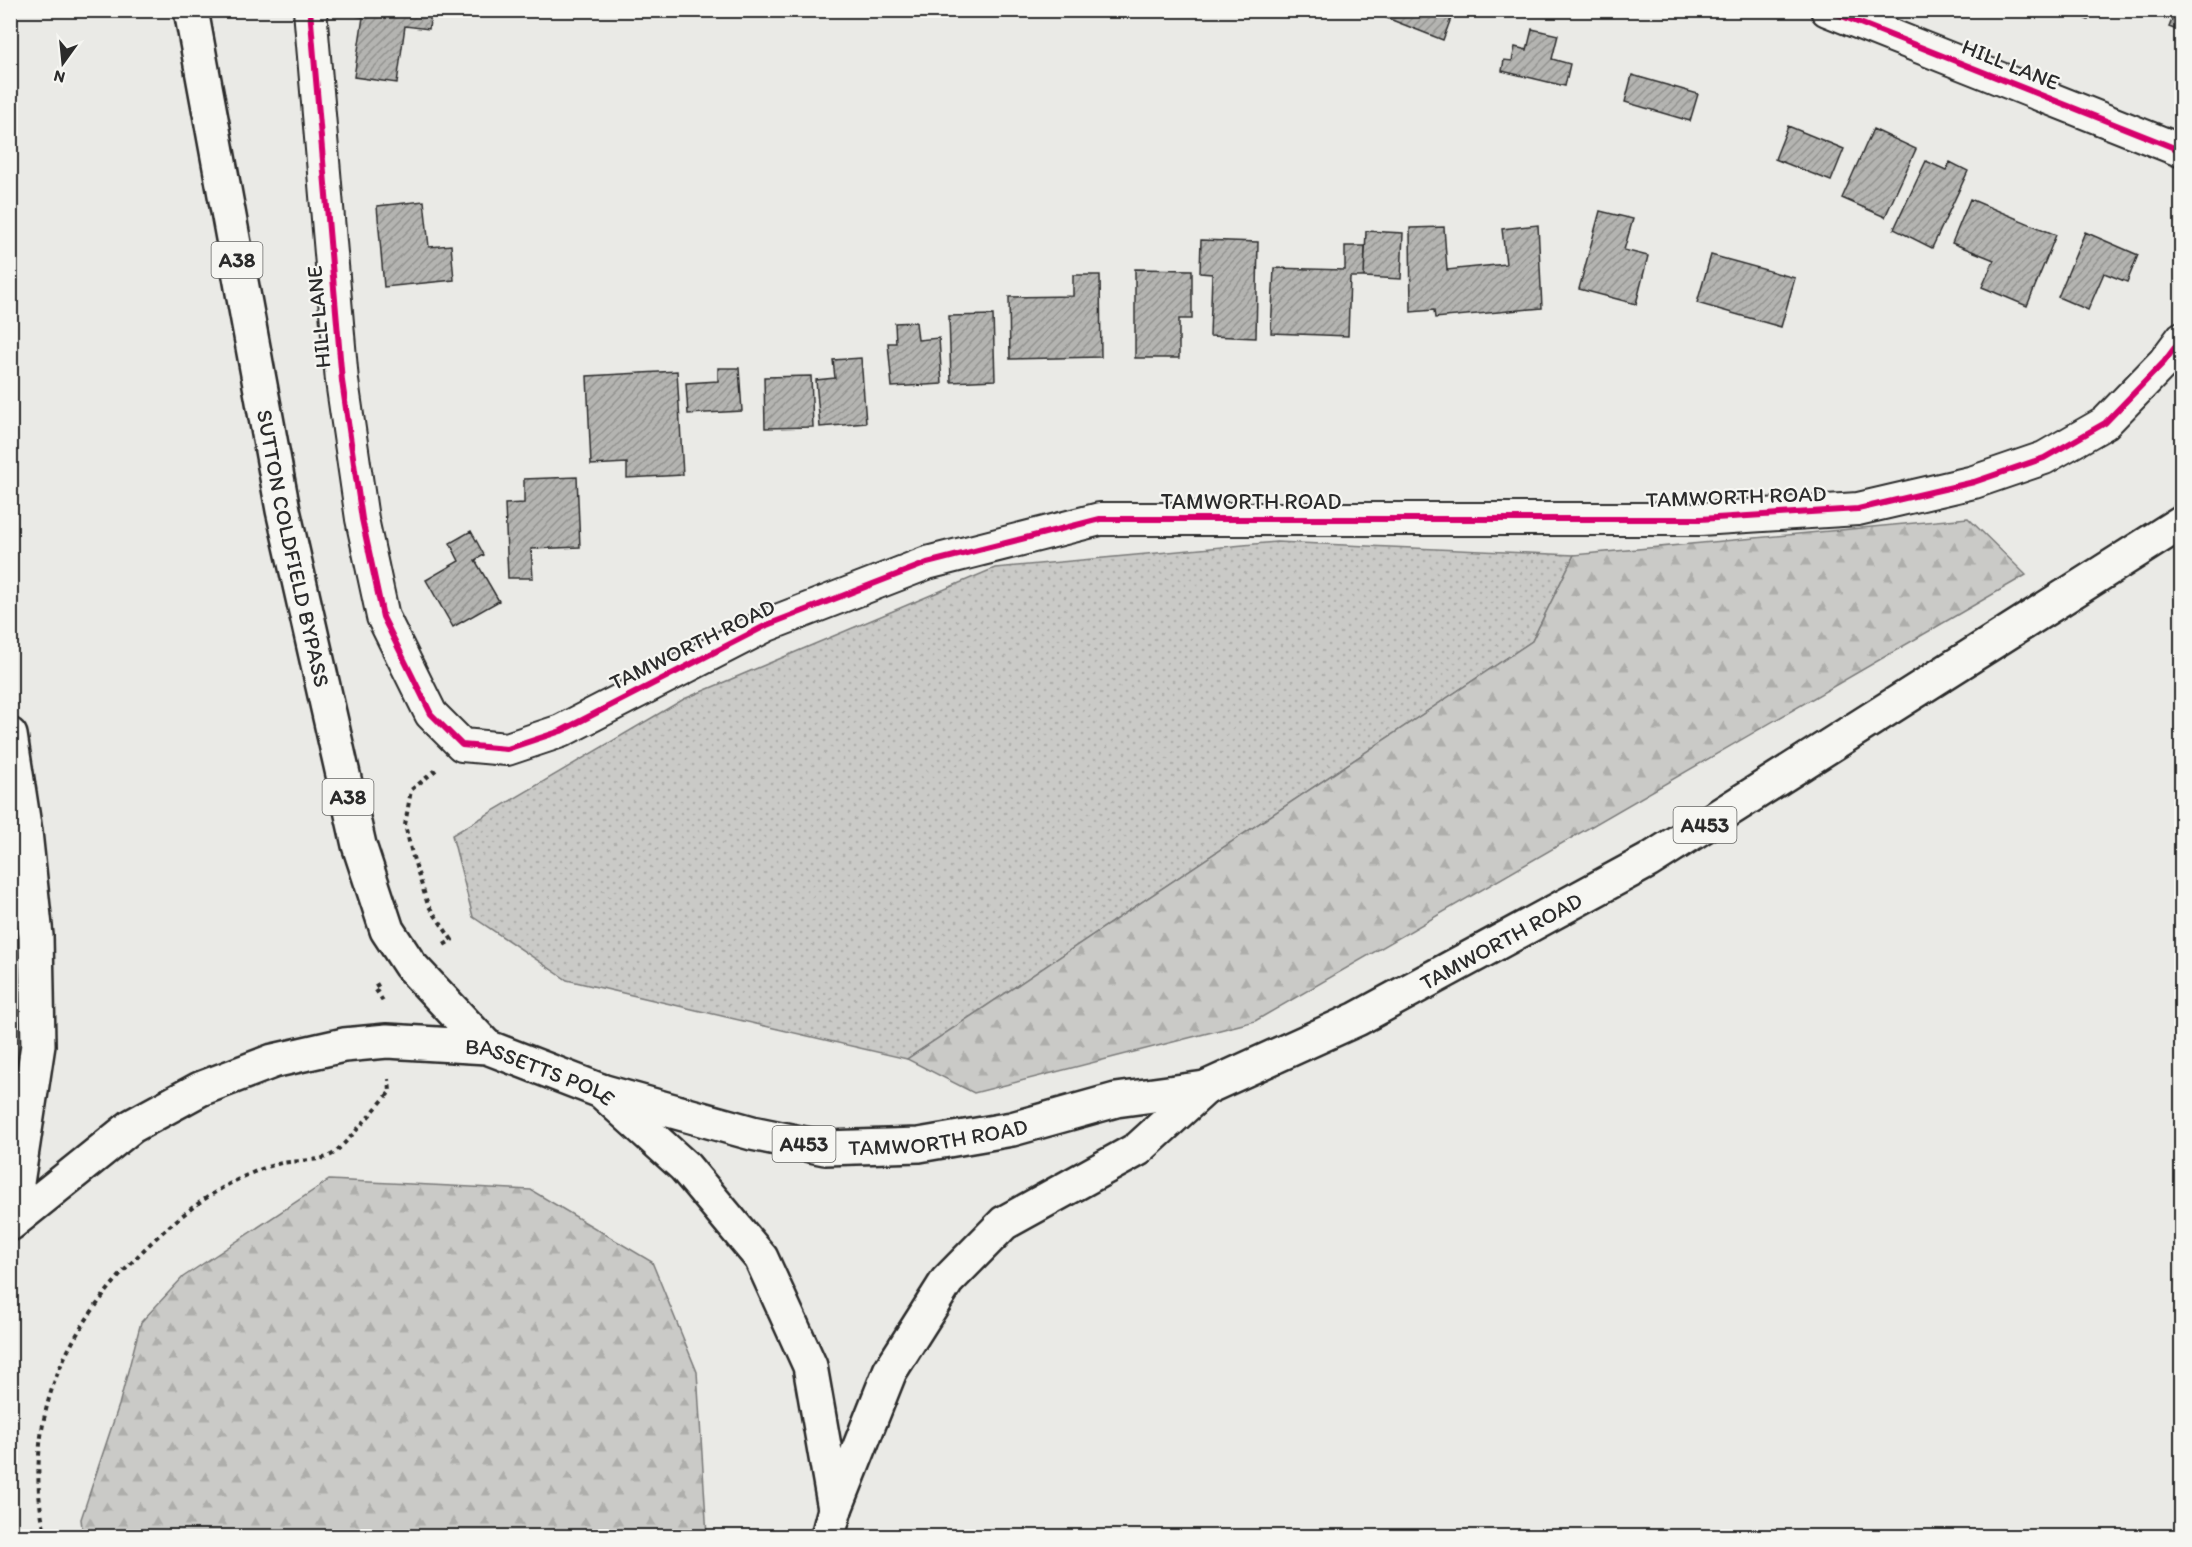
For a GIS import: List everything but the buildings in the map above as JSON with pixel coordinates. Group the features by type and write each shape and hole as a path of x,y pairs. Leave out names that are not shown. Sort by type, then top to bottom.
{"main road":[{"name":"SUTTON COLDFIELD BYPASS","path":"191,10 283,510 359,845 387,930 410,965 487,1047"},
{"name":"TAMWORTH ROAD","path":"601,1091 752,1133 825,1148 919,1145 1012,1129 1116,1100 1205,1088 1357,1019 1648,861 2181,522"},
{"path":"10,735 26,832 36,936 38,1045 11,1223"},
{"name":"BASSETTS POLE","path":"11,1223 132,1126 200,1089 273,1061 344,1045 387,1041 487,1047 601,1091 685,1167 761,1258 810,1366 831,1523"},
{"name":"TAMWORTH ROAD","path":"831,1523 890,1371 947,1281 1004,1223 1138,1149 1205,1088"}],"street":[{"name":"HILL LANE","path":"310,10 342,381 362,519 383,617 431,714 462,745"},
{"name":"HILL LANE","path":"1827,10 2181,151"},
{"name":"TAMWORTH ROAD","path":"462,745 507,749 561,731 777,621 927,564 1100,519 1700,519 1858,509 1974,483 2044,458 2105,423 2164,362 2181,338"}],"path":[{"path":"46,1536 39,1507 41,1438 55,1380 77,1335 124,1269 172,1222 231,1183 276,1164 331,1155 390,1092 388,1009 374,987 452,940 428,905 412,854 405,825 411,790 462,745"}],"green space":[{"path":"1968,518 2026,575 1255,1021 974,1093 907,1059 1532,641 1574,555"},
{"path":"1276,542 1574,555 1532,641 907,1059 567,980 473,917 452,835 684,699 995,568"},
{"path":"329,1180 531,1190 652,1262 697,1372 707,1536 83,1536 81,1519 119,1405 141,1322 183,1277"}],"cycle path":[{"path":"310,10 342,381 362,519 383,617 431,714 462,745 507,749 561,731 767,625 927,563 1100,519 1700,519 1858,509 1974,482 2044,458 2105,423 2164,362 2182,338"},
{"path":"1827,10 2182,151"}]}
